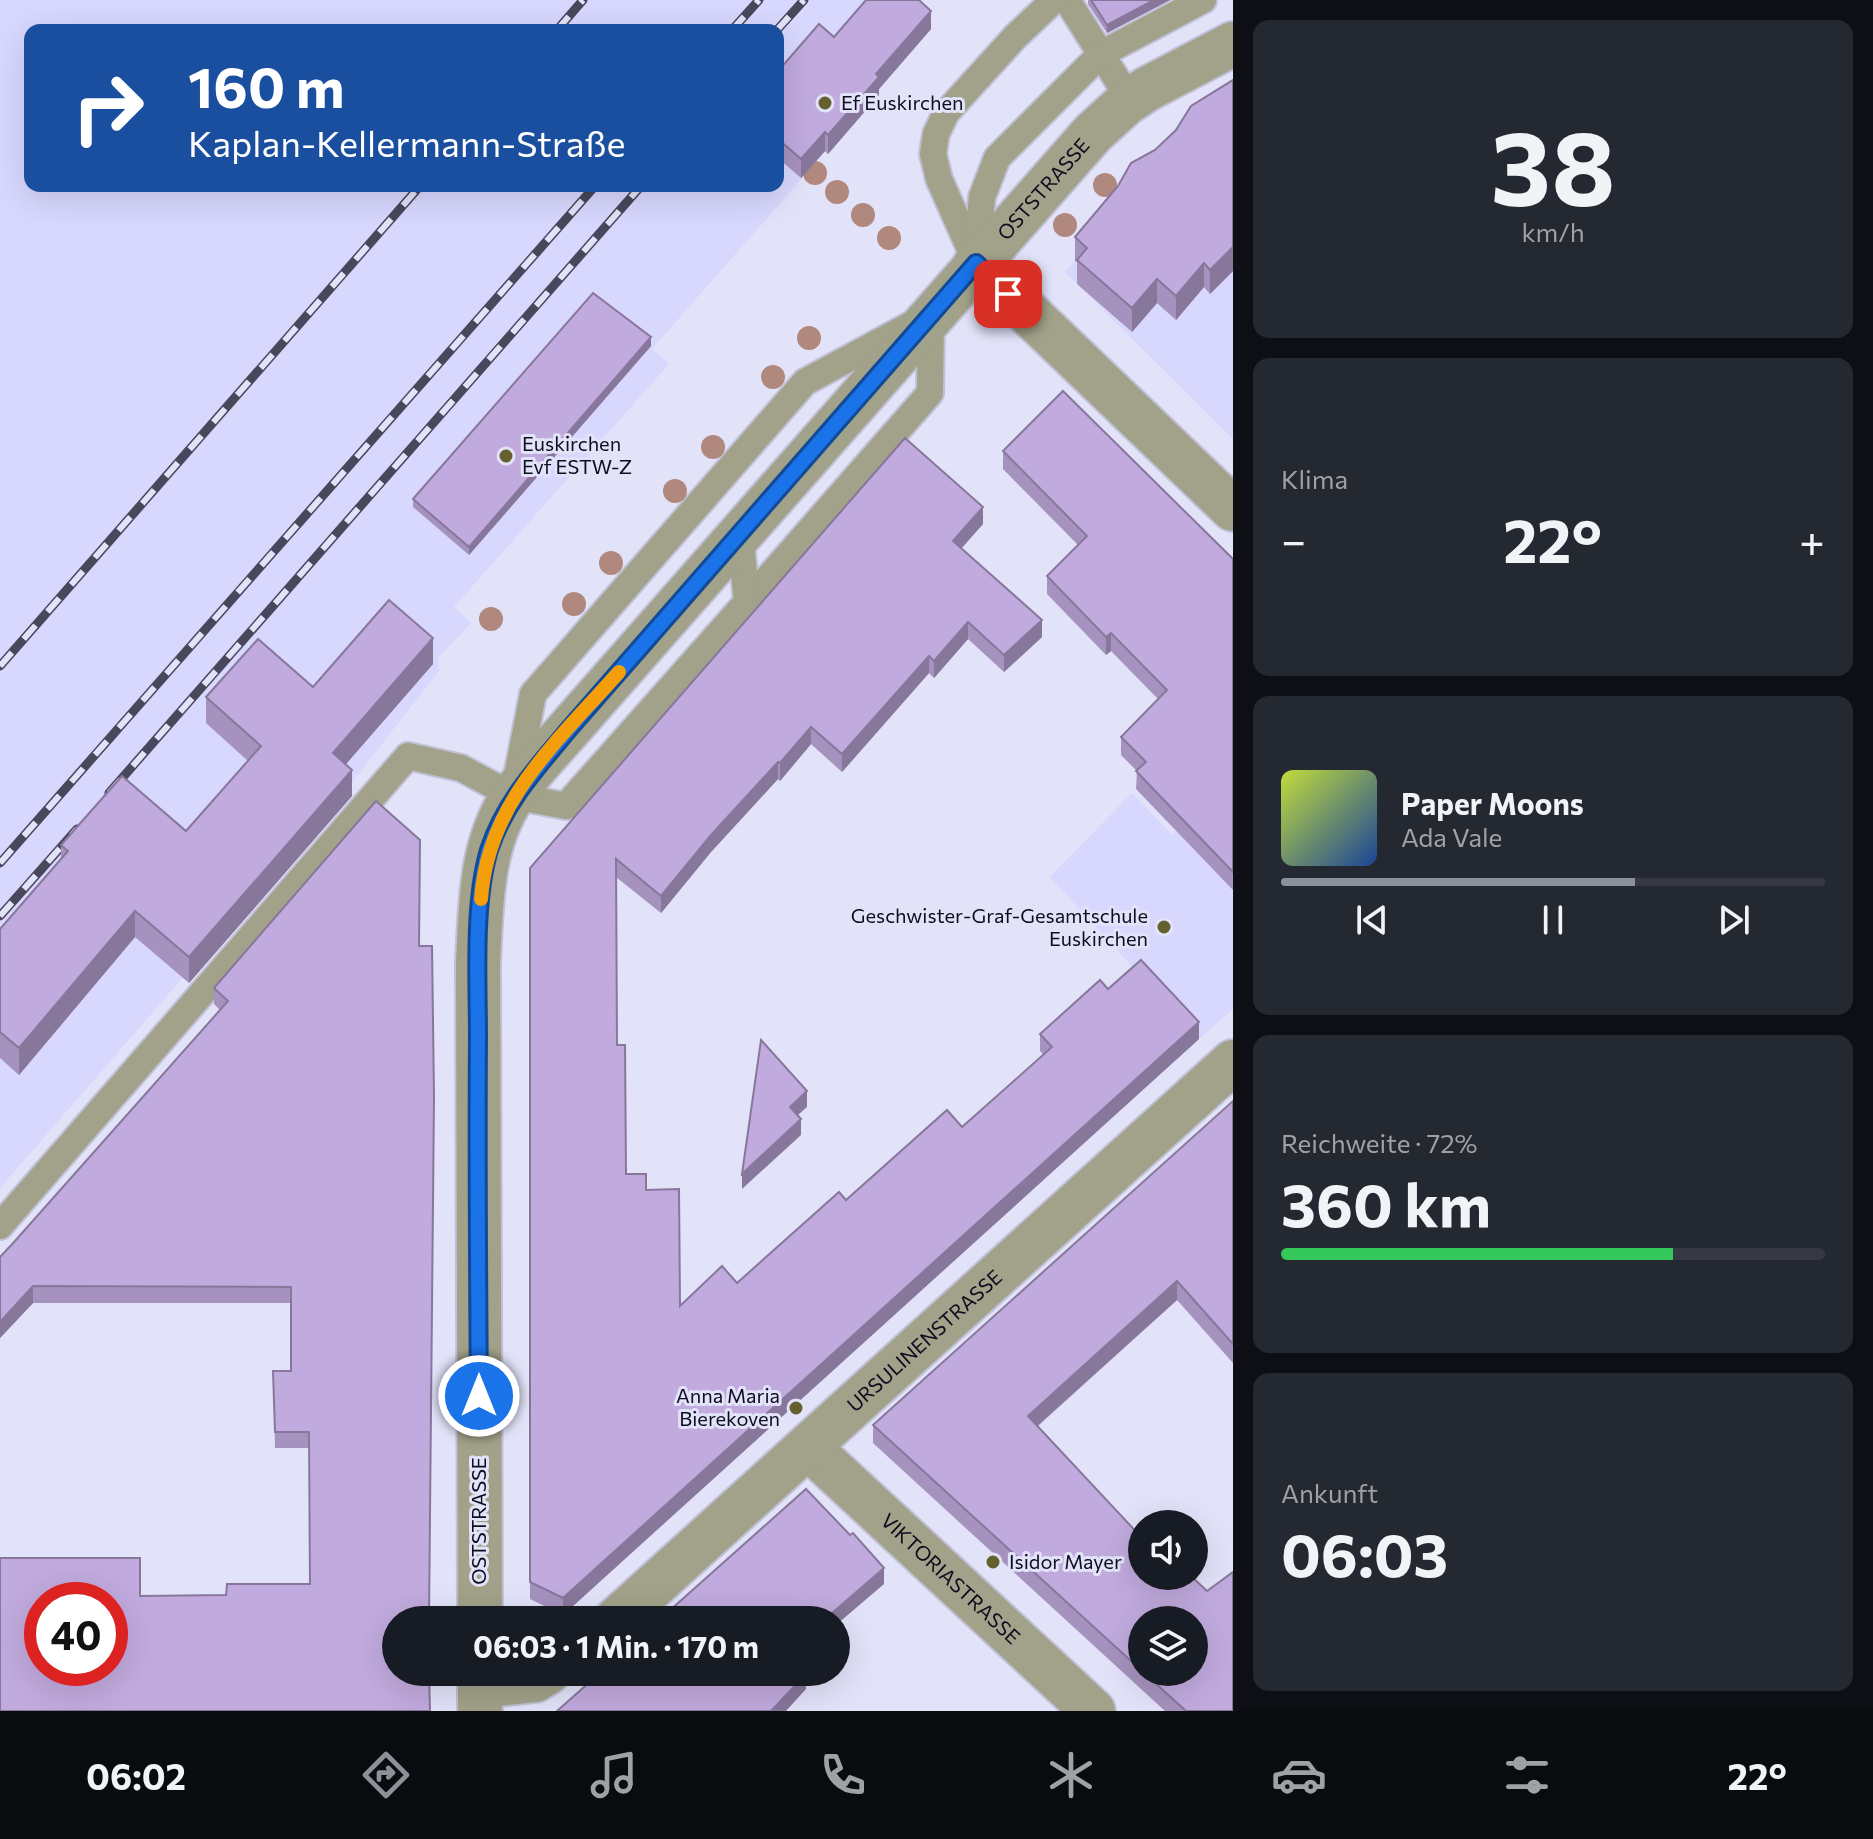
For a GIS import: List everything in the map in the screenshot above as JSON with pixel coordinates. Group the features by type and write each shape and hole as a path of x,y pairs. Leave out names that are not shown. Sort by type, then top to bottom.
{"street":[{"name":"OSTSTRASSE","path":"480,1606 478,963 482,884 489,852 513,796 931,314 1093,133 1130,100 1233,44"},
{"path":"976,263 1233,509"},
{"name":"URSULINENSTRASSE","path":"632,1606 1233,1062"},
{"name":"VIKTORIASTRASSE","path":"808,1447 1093,1711"},
{"path":"480,1690 502,1686"}],"lane":[{"path":"976,263 939,179 933,154 936,134 946,113 1015,37 1054,0"},
{"path":"1067,0 1130,100"},
{"path":"976,263 982,197 997,158 1101,54 1203,0"},
{"path":"0,1226 408,756 461,768 513,796 566,806 930,393 931,314 805,382 533,694 513,796"},
{"path":"740,534 747,602"}],"shaded area":[{"path":"0,0 899,0 931,29 828,154 825,152 652,349 669,364 454,607 471,623 438,658 439,671 345,791 0,1188"},
{"path":"1233,102 1233,439 1065,272 1117,211"},
{"name":"Geschwister-Graf-Gesamtschule Euskirchen","path":"1233,773 1233,1009 1199,1039 1050,877 1132,793 1172,835"}],"building":[{"path":"866,0 919,0 931,11 876,74 879,77 828,135 825,132 801,159 784,144 784,64 819,24 834,37"},
{"path":"1091,0 1154,0 1107,25"},
{"path":"1233,80 1233,247 1210,270 1204,263 1176,296 1157,279 1132,308 1077,260 1087,248 1075,237 1118,186 1131,163 1155,150 1176,130 1191,106"},
{"name":"Euskirchen Evf ESTW-Z","path":"593,293 651,337 469,547 413,499"},
{"path":"1063,391 1233,559 1233,872 1136,771 1146,762 1121,737 1167,690 1111,633 1106,637 1047,576 1087,536 1003,451"},
{"path":"905,438 983,507 953,541 1042,620 1004,655 968,622 934,661 929,656 842,754 811,727 711,835 661,896 616,859 617,1045 625,1045 626,1174 646,1174 646,1190 679,1189 680,1306 722,1266 737,1283 839,1192 846,1200 947,1110 962,1127 1052,1047 1040,1034 1100,980 1108,989 1141,960 1199,1022 563,1598 530,1582 530,868"},
{"path":"389,600 433,638 333,753 352,770 189,957 135,911 19,1048 0,1032 0,929 68,851 61,845 122,776 186,831 261,746 206,697 258,639 313,687"},
{"path":"376,801 420,840 419,946 432,946 434,1096 429,1606 382,1606 382,1686 429,1686 430,1711 0,1711 0,1558 140,1558 140,1596 226,1595 227,1584 310,1584 309,1432 275,1432 273,1371 291,1371 291,1287 33,1286 0,1322 0,1257 228,1001 214,988"},
{"path":"761,1040 807,1091 790,1107 801,1119 742,1174"},
{"path":"1233,1101 1233,1344 1177,1281 1028,1416 1128,1523 1128,1590 1207,1591 1233,1572 1233,1711 1186,1711 1158,1686 1208,1686 1208,1606 1128,1606 1128,1658 873,1425"},
{"path":"806,1489 850,1535 853,1533 884,1568 840,1606 675,1606"},
{"path":"585,1686 795,1686 771,1711 557,1711"}],"railway":[{"path":"562,24 583,0"},
{"path":"737,24 759,0"},
{"path":"782,24 804,0"},
{"path":"0,666 415,192"},
{"path":"0,863 590,192"},
{"path":"109,793 636,192"},
{"path":"0,916 77,829"}],"slow traffic":[{"path":"481,899 489,852 513,796 619,672"}],"place":[{"name":"Ef Euskirchen","path":"825,103"},
{"name":"Euskirchen Evf ESTW-Z","path":"506,456"},
{"name":"Geschwister-Graf-Gesamtschule Euskirchen","path":"1164,927"},
{"name":"Anna Maria Bierekoven","path":"796,1408"},
{"name":"Isidor Mayer","path":"993,1562"}],"route":[{"path":"479,1396 478,963 482,884 489,852 502,817 513,796 569,729 976,263 1008,294"}]}
